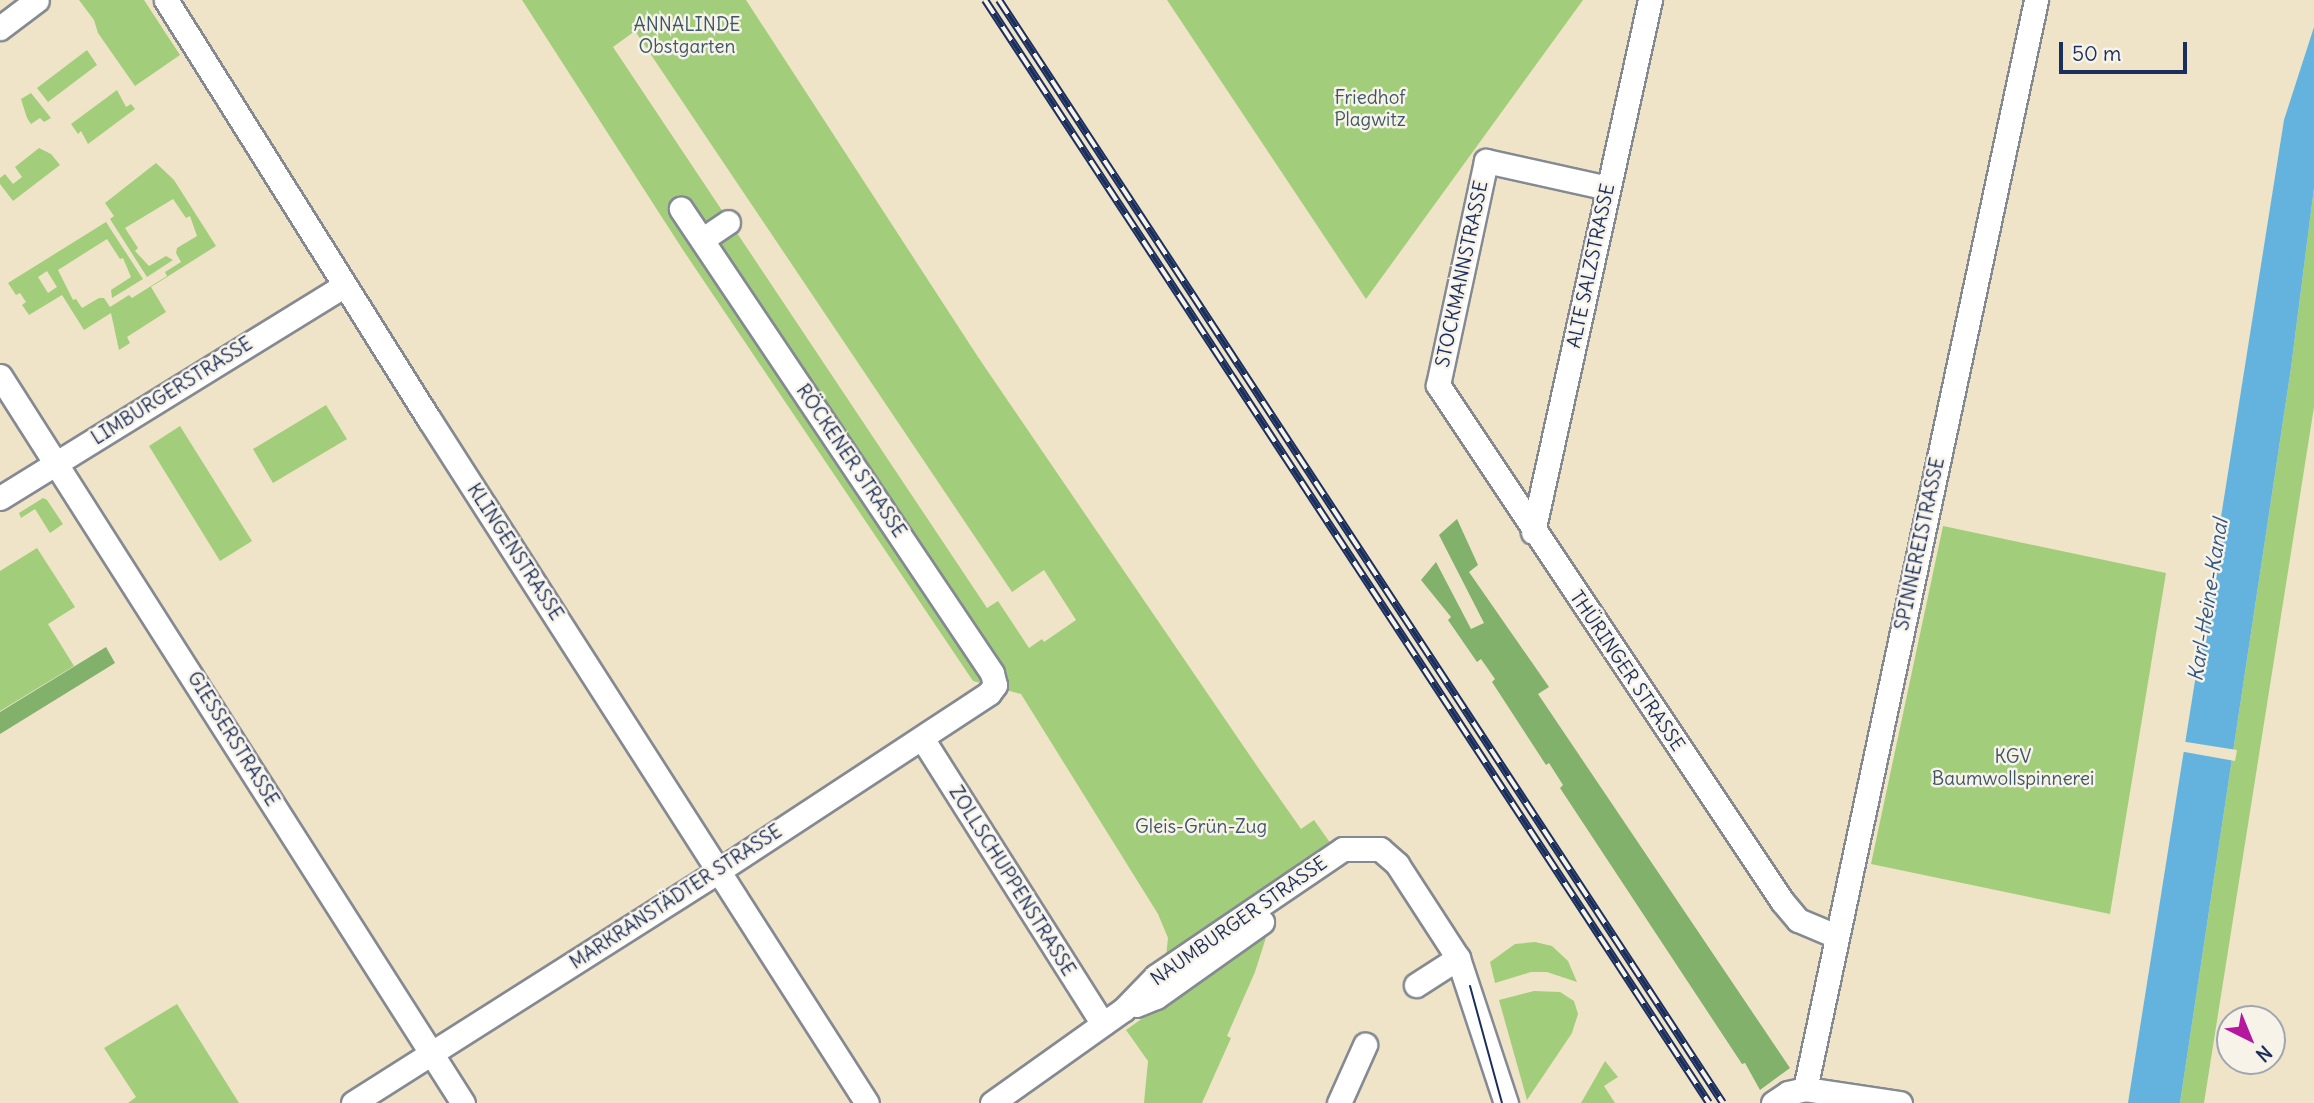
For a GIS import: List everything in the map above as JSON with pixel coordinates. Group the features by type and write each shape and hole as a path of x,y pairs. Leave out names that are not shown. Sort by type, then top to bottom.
{"street":[{"path":"0,28 37,0"},
{"name":"KLINGENSTRASSE","path":"166,0 867,1103"},
{"name":"ALTE SALZSTRASSE","path":"1533,532 1650,0"},
{"name":"SPINNEREISTRASSE","path":"1805,1089 2035,0"},
{"name":"STOCKMANNSTRASSE","path":"1438,385 1486,161 1608,188"},
{"name":"RÖCKENER STRASSE","path":"681,209 992,673 995,685"},
{"path":"703,239 728,222"},
{"name":"LIMBURGERSTRASSE","path":"0,498 345,285"},
{"name":"GIESSERSTRASSE","path":"0,376 54,464 160,623 463,1103"},
{"name":"THÜRINGER STRASSE","path":"1438,385 1533,532 1782,901 1798,920 1836,936"},
{"name":"MARKRANSTÄDTER STRASSE","path":"353,1103 720,870 989,693 995,685"},
{"name":"ZOLLSCHUPPENSTRASSE","path":"922,738 1103,1024"},
{"name":"NAUMBURGER STRASSE","path":"992,1103 1123,1010 1156,997 1372,849 1397,864 1458,958"},
{"path":"1416,985 1458,958 1474,998 1506,1103"},
{"path":"1339,1103 1364,1045"},
{"path":"1773,1103 1788,1093 1805,1089 1900,1103"}],"green space":[{"path":"79,0 144,0 180,55 135,86"},
{"name":"Gleis-Grün-Zug","path":"522,0 746,0 978,357 1259,769 1301,829 1314,820 1331,844 1166,956 1168,938 1158,914 1021,694 973,681 683,250","holes":["635,31 1012,592 1044,570 1076,620 1044,642 1042,639 1029,648 998,601 987,608 613,47"]},
{"name":"Friedhof Plagwitz","path":"1167,0 1583,0 1366,299"},
{"path":"87,50 97,65 48,102 37,88"},
{"path":"117,90 126,107 131,104 135,109 88,144 81,131 78,134 71,124"},
{"path":"31,93 51,118 44,122 40,118 31,124 21,99"},
{"path":"39,148 51,154 60,165 13,201 0,184 0,178 5,174 13,184 22,177 15,167"},
{"path":"156,163 174,180 216,246 151,287 166,312 127,337 130,343 119,350 111,313 84,330 62,295 29,315 22,305 26,302 20,293 16,295 8,283 106,222 143,279 112,298 111,290 131,277 123,258 120,259 107,239 58,270 73,300 76,299 82,308 99,298 104,298 110,307 129,295 132,298 167,276 165,272 181,262 176,253 177,248 197,236 190,216 186,218 173,199 125,228 138,248 135,251 149,266 166,256 173,260 147,277 110,219 114,216 105,203","holes":["47,271 57,287 48,293 38,277"]},
{"name":"Karl-Heine-Kanal","path":"2314,188 2314,407 2219,1005 2216,1005 2216,1027 2204,1103 2180,1103 2291,368"},
{"path":"326,405 347,439 273,483 253,449"},
{"path":"180,426 252,541 220,561 149,446"},
{"path":"43,498 63,524 50,533 35,509 21,518 19,513"},
{"path":"1457,519 1478,565 1469,572 1549,687 1538,694 1790,1068 1760,1090 1745,1063 1742,1064 1560,788 1563,785 1549,763 1546,765 1492,682 1495,679 1481,659 1477,662 1448,620 1451,617 1421,580 1436,562 1471,629 1484,623 1439,535"},
{"name":"KGV Baumwollspinnerei","path":"1943,526 2166,573 2110,914 1871,864"},
{"path":"37,548 75,607 48,624 74,666 0,711 0,571"},
{"path":"106,647 115,663 0,734 0,712"},
{"path":"1269,928 1255,972 1227,1036 1231,1038 1202,1103 1144,1103 1148,1061 1126,1030"},
{"path":"1535,942 1552,946 1568,961 1577,982 1547,972 1531,972 1495,983 1490,962 1515,944"},
{"path":"1534,991 1560,992 1574,1001 1578,1014 1572,1033 1527,1100 1499,1000"},
{"path":"177,1004 239,1103 128,1103 136,1097 104,1048"},
{"path":"1605,1061 1618,1077 1604,1086 1615,1103 1581,1103"}],"water":[{"path":"2314,27 2314,188 2291,368 2180,1103 2128,1103 2284,120"}],"pier":[{"path":"2180,741 2237,750 2235,761 2179,751"}],"tram line":[{"path":"1470,986 1502,1103"}],"railway":[{"path":"985,0 1709,1103"},
{"path":"999,0 1723,1103"}],"park label":[{"name":"ANNALINDE Obstgarten","path":"687,36"}]}
